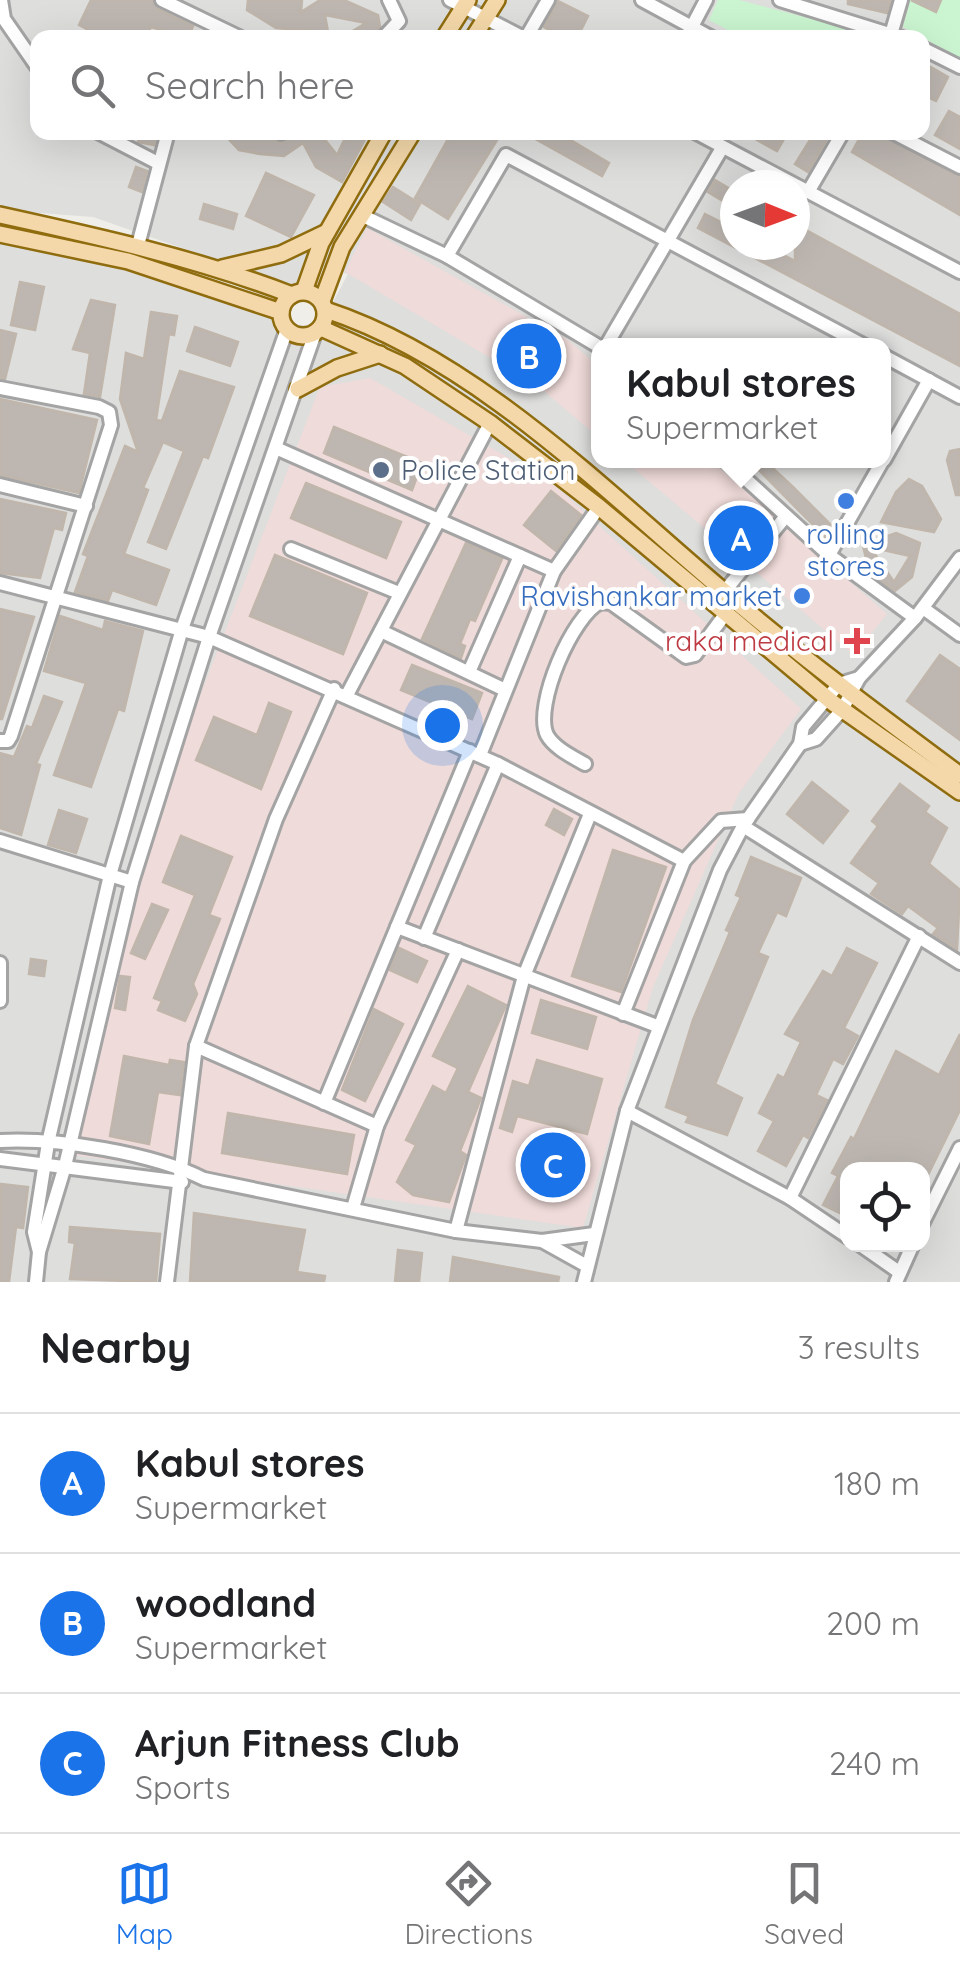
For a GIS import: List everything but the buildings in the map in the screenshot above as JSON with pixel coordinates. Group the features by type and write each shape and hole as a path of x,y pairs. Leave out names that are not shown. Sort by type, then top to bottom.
{"main road":[{"path":"478,30 497,0"},
{"path":"448,30 461,2"},
{"path":"281,312 298,293 327,232 379,140"},
{"path":"318,331 342,247 408,140"},
{"path":"0,216 138,245 222,268 298,293 382,332 466,381 578,466 724,592 853,696 960,775"},
{"path":"222,268 281,254 327,232"},
{"path":"0,234 128,261 281,312"},
{"path":"281,312 287,329 305,336 318,331 380,354 490,422 599,507 842,710 960,792"},
{"path":"298,390 336,368 380,354"}],"street":[{"path":"1,0 4,18 30,56"},
{"path":"162,0 225,30"},
{"path":"389,0 399,21 391,30"},
{"path":"530,30 548,0"},
{"path":"642,0 685,30"},
{"path":"689,30 706,0"},
{"path":"780,0 876,30"},
{"path":"896,30 901,0"},
{"path":"461,2 511,30"},
{"path":"202,30 205,20"},
{"path":"930,52 960,67"},
{"path":"113,140 158,163"},
{"path":"138,245 165,140"},
{"path":"708,140 765,170"},
{"path":"810,188 837,140"},
{"path":"908,140 960,167"},
{"path":"611,338 722,148"},
{"path":"448,256 506,155 850,338"},
{"path":"810,193 960,272"},
{"path":"360,215 448,256 591,342"},
{"path":"40,1252 34,1232 48,1143 110,875 182,630 287,329"},
{"path":"36,1282 40,1252 70,1146 132,882 209,637 318,331"},
{"path":"891,360 960,398"},
{"path":"891,446 929,380"},
{"path":"0,388 109,412 112,424 54,594 12,736 8,741 0,741"},
{"path":"167,1282 176,1183 196,1046 276,819 340,692 381,631 490,422"},
{"path":"278,449 554,570"},
{"path":"735,468 829,555 960,636"},
{"path":"829,555 878,468"},
{"path":"0,485 86,506"},
{"path":"324,1103 554,570 599,507"},
{"path":"724,592 786,516"},
{"path":"292,549 399,594"},
{"path":"469,672 520,556"},
{"path":"800,744 816,739 842,710 853,696 859,678 919,613 960,558"},
{"path":"0,583 209,637 475,753 684,860"},
{"path":"584,764 553,744 542,718 548,684 586,614 601,602 611,603 686,657 695,654 726,613"},
{"path":"381,631 503,689"},
{"path":"584,1282 627,1112 720,870 745,822 800,744 803,727 839,684 859,678"},
{"path":"424,938 498,764"},
{"path":"456,1230 524,976 590,814"},
{"path":"623,1014 684,860 721,821 745,822 960,963"},
{"path":"0,841 132,882"},
{"path":"397,927 657,1026"},
{"path":"790,1198 919,936"},
{"path":"353,1208 376,1126 458,950"},
{"path":"0,964 0,1001"},
{"path":"196,1046 376,1126"},
{"path":"627,1112 790,1198 840,1232"},
{"path":"0,1141 70,1146 179,1166 204,1179 456,1230 542,1242 594,1234"},
{"path":"930,1208 960,1148"},
{"path":"0,1159 176,1183 204,1179"},
{"path":"542,1242 586,1266"},
{"path":"868,1252 897,1277 908,1252"}],"shaded area":[{"path":"0,0 960,0 960,1282 0,1282 0,241 129,257 279,322 330,329 326,315 348,274 319,266 305,291 93,217 0,210"},
{"path":"367,228 568,340 591,360 591,431 538,386 345,272"},
{"path":"370,378 552,483 801,709 739,793 653,987 583,1228 74,1155 130,876 320,387"},
{"path":"633,468 719,468 887,614 854,655"}],"green space":[{"path":"718,0 739,0 853,30 728,30 709,20"},
{"path":"910,0 960,0 960,58 930,42 930,30 903,27"}],"place":[{"name":"woodland","path":"529,356"},
{"name":"Police Station","path":"381,470"},
{"name":"rolling stores","path":"846,501"},
{"name":"Kabul stores","path":"741,538"},
{"name":"Ravishankar market","path":"802,596"},
{"name":"raka medical","path":"857,641"},
{"name":"Arjun Fitness Club","path":"553,1165"}]}
